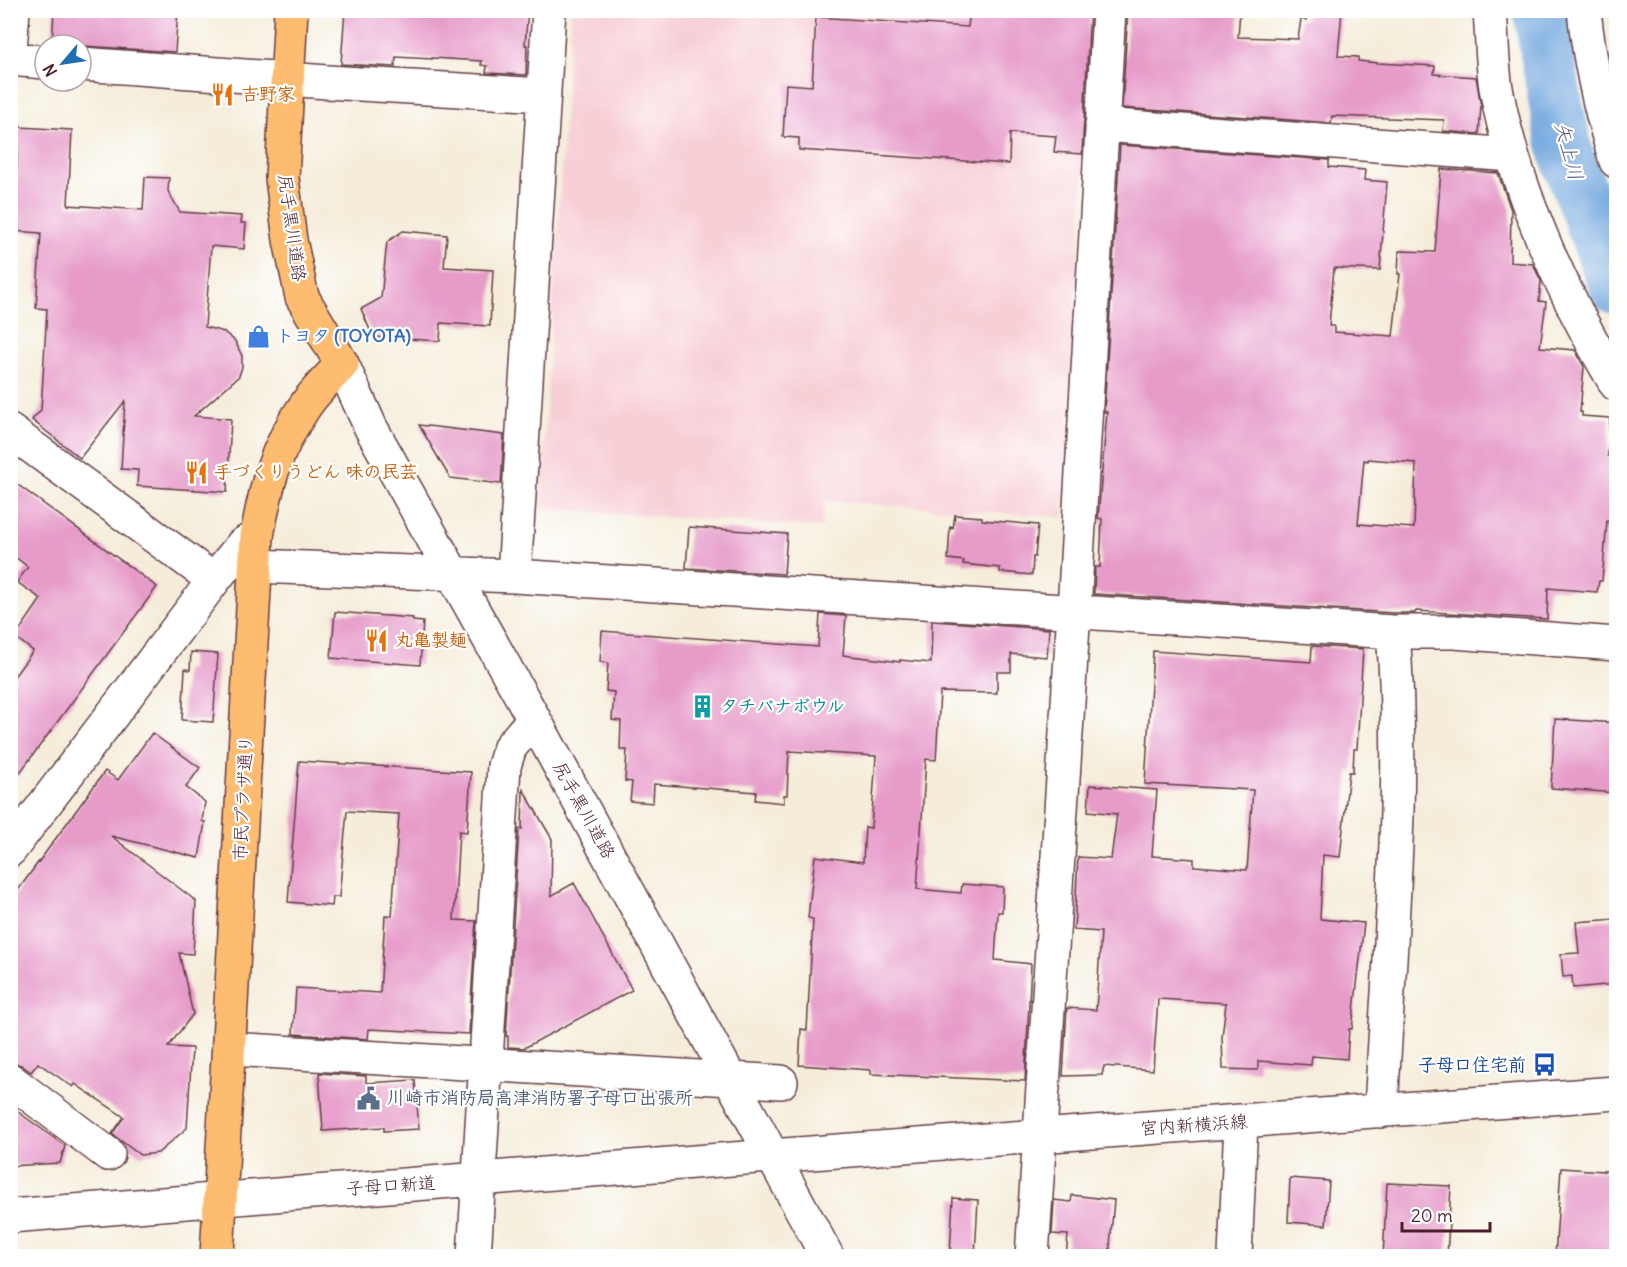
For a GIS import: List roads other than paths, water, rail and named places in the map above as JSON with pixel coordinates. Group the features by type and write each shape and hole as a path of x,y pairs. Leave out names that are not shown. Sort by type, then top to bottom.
{"main road":[{"name":"尻手黒川道路","path":"291,10 296,80"},
{"name":"尻手黒川道路","path":"311,10 296,80 282,178 290,240 302,297 342,364"},
{"name":"市民プラザ通り","path":"217,1257 256,551 266,488 282,444 306,404 342,364"}],"street":[{"path":"10,50 13,10"},
{"path":"514,576 549,10"},
{"path":"1032,1257 1074,610 1109,10"},
{"path":"1490,10 1496,87 1511,151 1544,243 1580,319 1617,384"},
{"path":"1584,10 1587,38 1607,133 1617,161"},
{"path":"10,59 33,61"},
{"path":"93,65 544,95"},
{"path":"1102,125 1499,154 1511,151"},
{"name":"尻手黒川道路","path":"342,364 370,428 534,719 827,1257"},
{"path":"10,431 214,580"},
{"path":"10,850 242,545 256,551 452,573 1074,610 1393,632 1454,632 1617,644"},
{"path":"1381,1111 1399,771 1398,694 1393,632"},
{"path":"474,1257 504,766 510,747 534,719"},
{"path":"230,1049 781,1082"},
{"path":"10,1080 108,1154"},
{"name":"宮内新横浜線","path":"771,1156 1617,1093"},
{"path":"1234,1257 1241,1122"},
{"name":"子母口新道","path":"10,1216 771,1156"}],"waterway":[{"name":"矢上川","path":"1540,10 1566,153 1616,287"}],"place":[{"name":"吉野家","path":"223,94"},
{"name":"トヨタ (TOYOTA)","path":"258,336"},
{"name":"手づくりうどん 味の民芸","path":"196,472"},
{"name":"丸亀製麺","path":"377,640"},
{"name":"タチバナボウル","path":"702,706"},
{"name":"子母口住宅前","path":"1544,1065"},
{"name":"川崎市消防局高津消防署子母口出張所","path":"369,1098"}]}
